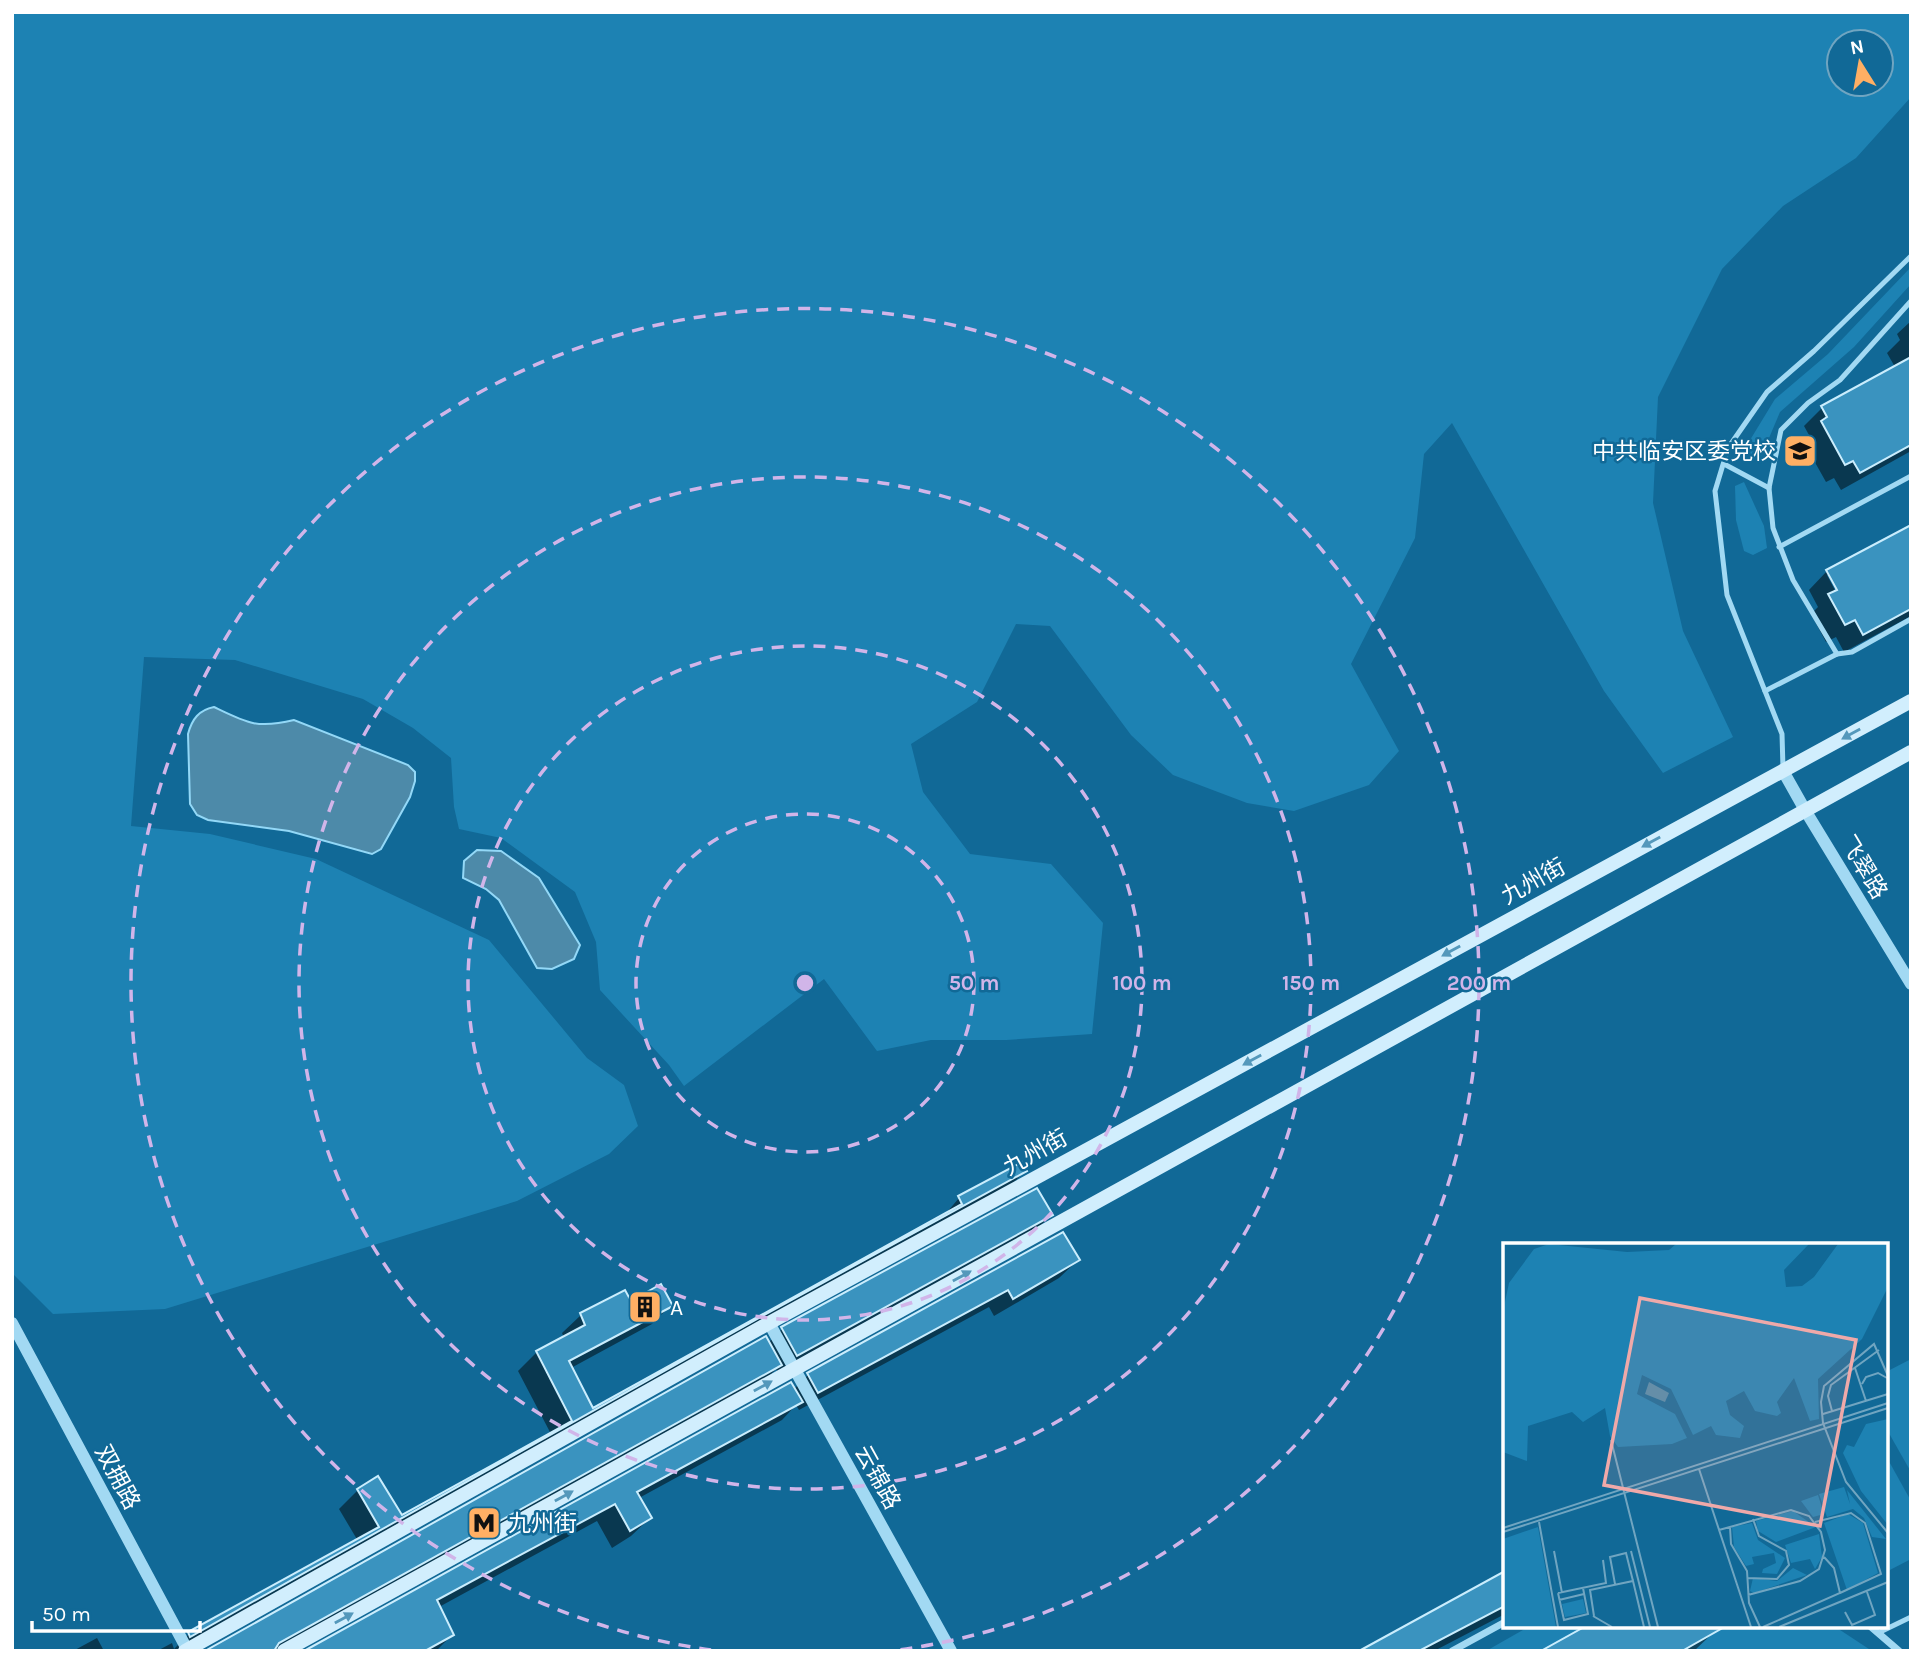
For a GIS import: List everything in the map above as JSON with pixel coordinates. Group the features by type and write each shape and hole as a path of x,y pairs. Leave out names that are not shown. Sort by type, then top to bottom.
{"main road":[{"name":"九州街","path":"187,1650 769,1324 1911,701"},
{"path":"284,1651 1911,752"}],"street":[{"name":"飞翠路","path":"1783,771 1911,984"},
{"name":"双拥路","path":"12,1323 187,1650"},
{"name":"云锦路","path":"769,1324 951,1651"},
{"path":"1452,1651 1503,1623"},
{"path":"1872,1628 1899,1651"}],"lane":[{"path":"1783,771 1782,734 1727,594 1715,491 1728,448 1767,392 1814,351 1911,257"},
{"path":"1837,654 1793,580 1773,528 1769,488 1781,430 1808,403 1840,380 1911,301"},
{"path":"1724,464 1769,488"},
{"path":"1779,547 1911,476"},
{"path":"1765,691 1837,654 1852,652 1911,619"},
{"path":"1878,1633 1911,1617"}],"shaded area":[{"path":"12,12 1911,12 1911,97 1856,158 1783,206 1722,269 1658,397 1653,503 1683,631 1733,737 1663,773 1604,691 1452,423 1424,454 1415,538 1351,664 1399,751 1369,785 1294,811 1247,803 1173,775 1131,735 1050,626 1016,624 977,702 911,744 923,792 970,854 1051,864 1103,923 1092,1034 1006,1040 931,1040 877,1051 824,979 684,1086 669,1065 600,990 596,942 575,892 501,838 459,829 454,807 451,758 413,728 363,699 235,660 144,657 131,826 210,834 316,859 489,940 587,1058 624,1085 638,1126 609,1154 517,1201 165,1309 53,1314 12,1273"},
{"path":"1911,267 1911,284 1854,347 1780,412 1761,457 1749,454 1747,445 1775,399 1828,354"},
{"path":"1744,482 1764,526 1767,548 1753,555 1744,551 1736,520 1735,486"},
{"path":"214,707 252,723 271,724 294,720 408,765 415,772 410,797 381,849 372,854 289,831 208,820 197,815 190,804 188,734 197,716"},
{"path":"477,850 501,851 539,878 580,945 574,959 552,969 537,968 499,900 486,889 463,878 464,861"},
{"path":"1911,1359 1911,1472 1888,1432 1888,1371"},
{"path":"1888,1460 1911,1501 1911,1559 1888,1571"},
{"path":"1526,1628 1837,1628 1872,1651 1486,1651"}],"building":[{"path":"1911,357 1911,445 1860,473 1853,461 1845,465 1821,421 1827,417 1821,406"},
{"path":"1911,525 1911,609 1863,635 1855,620 1845,625 1828,594 1837,590 1826,570"},
{"path":"1022,1162 1027,1171 764,1315 190,1637 188,1632 379,1527 357,1489 378,1476 402,1515 572,1421 536,1351 585,1325 580,1313 625,1290 631,1301 661,1284 673,1306 569,1361 593,1408 962,1204 958,1196"},
{"path":"1037,1188 1053,1215 797,1356 781,1327"},
{"path":"1063,1232 1080,1260 1013,1299 1008,1290 818,1393 807,1373"},
{"path":"766,1336 782,1365 279,1643 274,1651 205,1651"},
{"path":"791,1382 803,1402 637,1492 652,1518 630,1531 615,1504 437,1600 454,1635 425,1651 304,1651"},
{"path":"1503,1572 1503,1607 1419,1651 1359,1651"},
{"path":"1582,1628 1722,1628 1682,1651 1541,1651"}],"place":[{"name":"中共临安区委党校","path":"1800,451"},
{"name":"A","path":"645,1307"},
{"name":"九州街","path":"484,1523"}]}
